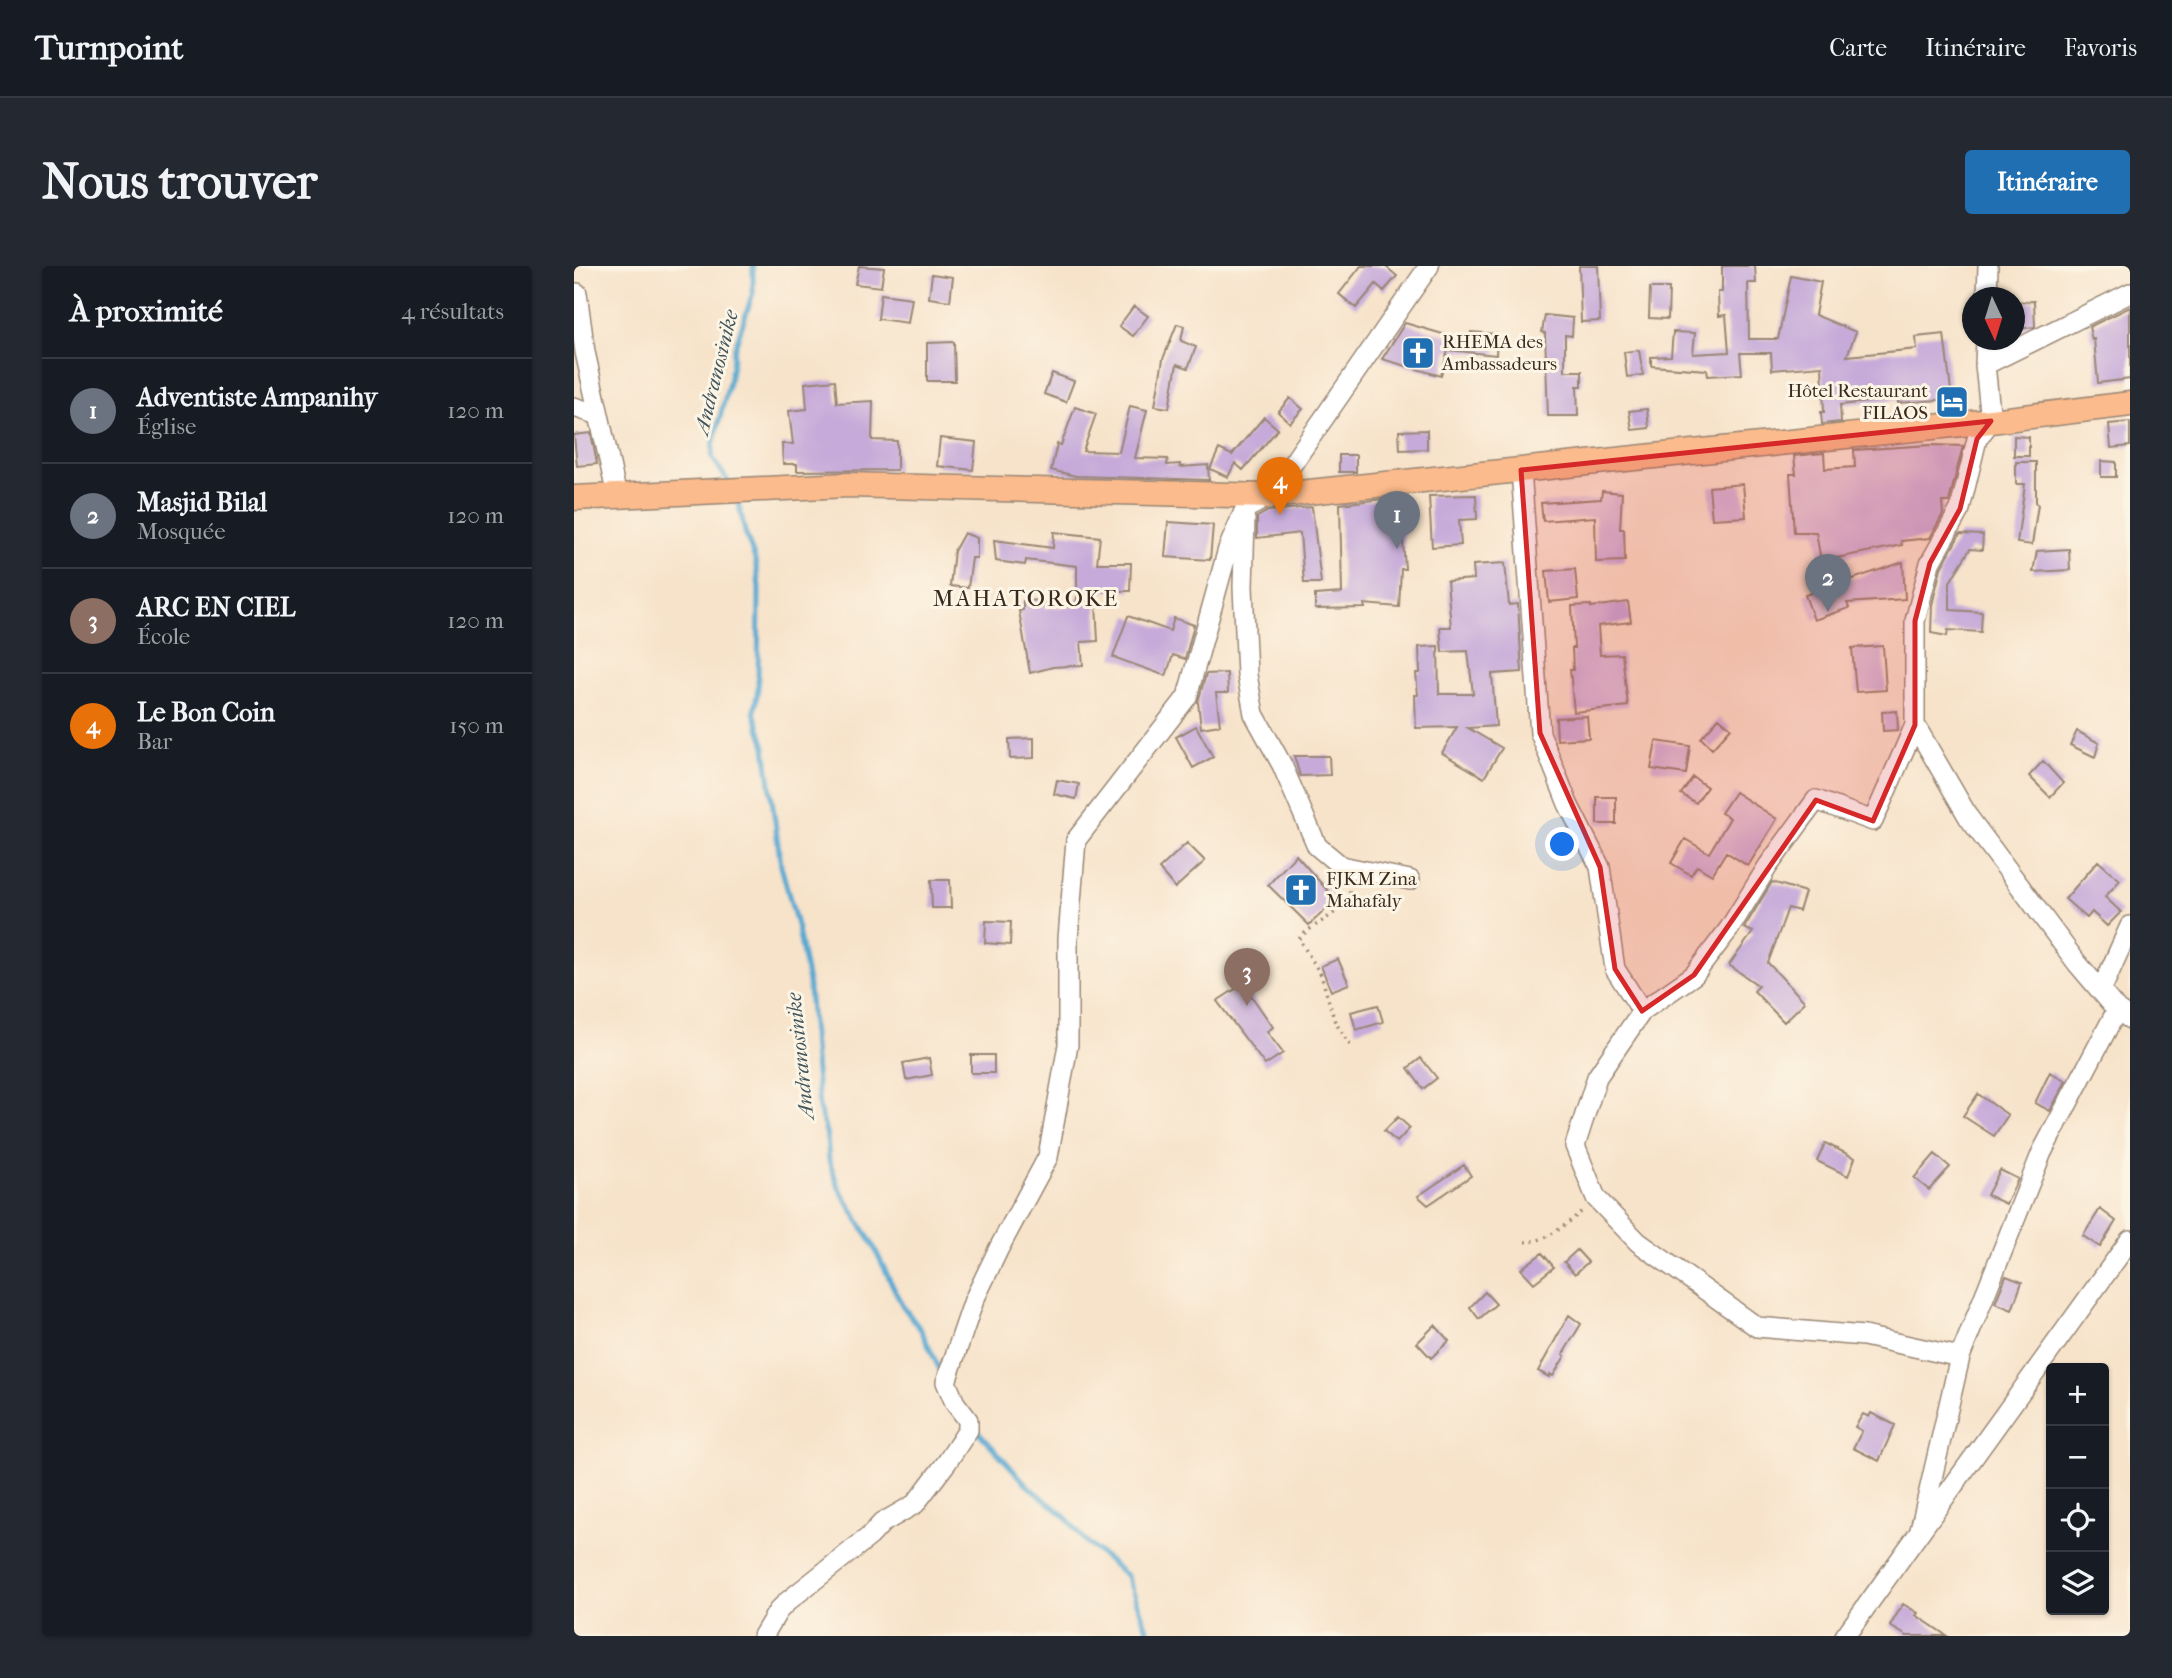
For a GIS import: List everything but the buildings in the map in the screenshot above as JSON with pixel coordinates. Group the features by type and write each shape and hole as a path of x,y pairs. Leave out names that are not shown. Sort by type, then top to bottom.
{"main road":[{"path":"574,498 848,485 1270,496 1991,421 2130,404"}],"street":[{"path":"764,1636 778,1611 788,1601 883,1523 915,1504 968,1430 968,1420 946,1382 974,1300 1048,1157 1068,1045 1068,939 1076,840 1187,697 1228,549 1245,509 1270,496 1429,266"},
{"path":"1987,287 1988,266"},
{"path":"577,293 585,352 617,496"},
{"path":"1985,365 2130,293"},
{"path":"1960,1357 1864,1336 1757,1327 1638,1242 1596,1198 1576,1146 1597,1077 1642,1011 1693,975 1729,929 1768,866 1816,800 1873,821 1915,725 1915,621 1930,563 1960,509 1977,439 1991,421 1986,350"},
{"path":"574,407 600,415"},
{"path":"1521,470 1540,733 1568,804 1600,867 1615,969 1642,1011"},
{"path":"1245,509 1243,587 1247,675 1254,714 1282,765 1317,846 1341,866 1410,880"},
{"path":"1915,725 1969,818 2077,963 2124,1014 2042,1152 1960,1357 1920,1530"},
{"path":"2101,991 2130,926"},
{"path":"1845,1636 2130,1240"}],"path":[{"path":"1341,866 1350,884 1351,892 1346,901 1299,939 1321,975 1335,1022 1350,1045"},
{"path":"1525,1242 1535,1242 1566,1224 1596,1198"}],"highlighted area":[{"path":"1991,421 1977,439 1960,509 1930,563 1915,621 1915,725 1873,821 1816,800 1694,975 1642,1011 1615,969 1600,867 1540,733 1521,470"}],"waterway":[{"name":"Andranosinike","path":"728,481 712,457 713,445 730,378 734,350 753,293 753,266"},
{"name":"Andranosinike","path":"738,501 755,560 759,587 758,688 754,712 765,747 781,866 798,929 809,988 819,1108 827,1136 829,1161 839,1188 873,1245 902,1305 921,1330 942,1375"},
{"name":"Andranosinike","path":"973,1426 1030,1488 1065,1516 1084,1540 1127,1576 1150,1636"}],"place":[{"name":"RHEMA des Ambassadeurs","path":"1418,353"},
{"name":"Hôtel Restaurant FILAOS","path":"1952,402"},
{"name":"Le Bon Coin","path":"1280,515"},
{"name":"Adventiste Ampanihy","path":"1397,549"},
{"name":"Masjid Bilal","path":"1828,612"},
{"name":"FJKM Zina Mahafaly","path":"1301,890"},
{"name":"ARC EN CIEL","path":"1247,1006"}],"district":[{"name":"MAHATOROKE","path":"1026,598"}]}
